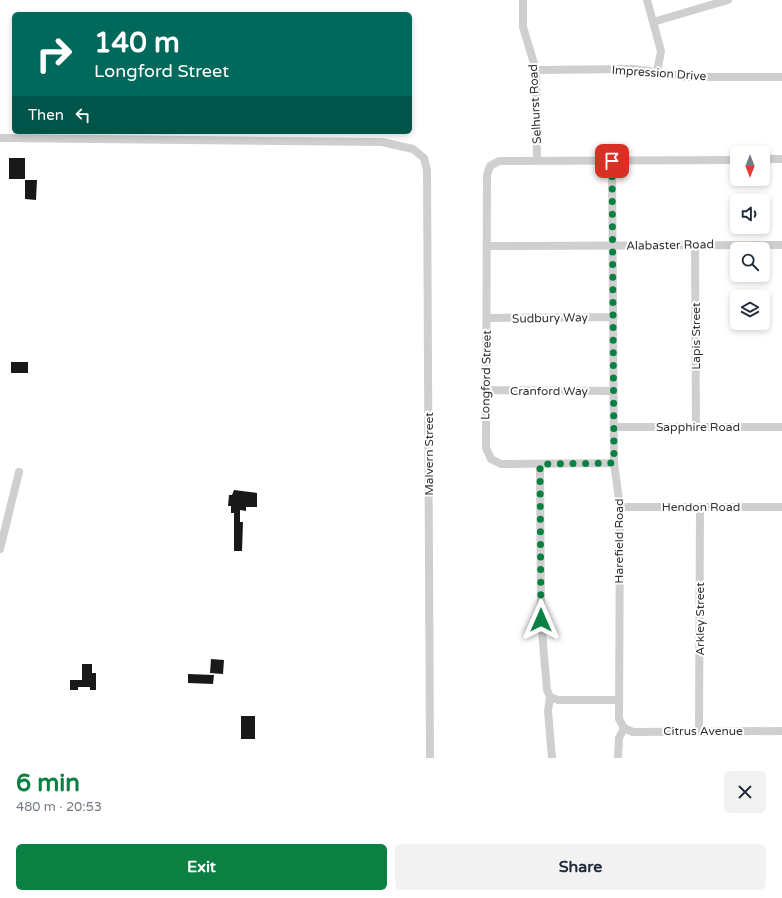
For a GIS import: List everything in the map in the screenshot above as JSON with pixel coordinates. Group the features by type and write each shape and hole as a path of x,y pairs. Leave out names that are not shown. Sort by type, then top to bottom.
{"street":[{"name":"Selhurst Road","path":"523,0 523,27 536,70 537,161"},
{"path":"647,0 661,51 657,72"},
{"path":"653,22 728,0"},
{"name":"Impression Drive","path":"536,70 634,69 689,77 782,77"},
{"name":"Malvern Street","path":"0,138 382,142 413,149 424,158 427,170 430,758"},
{"path":"770,159 782,159"},
{"path":"537,161 730,160"},
{"name":"Longford Street","path":"537,161 499,162 490,166 487,175 486,448 491,459 501,464 614,463"},
{"name":"Harefield Road","path":"612,161 614,463 620,507 619,719 624,728"},
{"name":"Alabaster Road","path":"487,246 613,246 695,244 782,245"},
{"name":"Lapis Street","path":"695,244 696,427"},
{"name":"Sudbury Way","path":"487,318 614,317"},
{"name":"Cranford Way","path":"486,390 613,391"},
{"name":"Sapphire Road","path":"614,427 782,427"},
{"path":"540,464 541,620 547,690 550,697 548,711 552,758"},
{"path":"0,550 19,472"},
{"name":"Hendon Road","path":"620,507 782,507"},
{"name":"Arkley Street","path":"699,731 700,507"},
{"path":"550,697 558,700 619,700"},
{"path":"618,758 619,738 624,728"},
{"name":"Citrus Avenue","path":"624,728 633,732 782,731"}],"building":[{"path":"9,158 25,158 25,179 9,179"},
{"path":"25,180 37,180 36,200 25,199"},
{"path":"11,362 28,362 28,373 11,373"},
{"path":"234,490 257,493 257,507 246,507 246,511 240,510 240,522 243,522 242,551 234,551 234,513 231,513 231,506 228,506 229,495 232,495"},
{"path":"211,659 224,660 223,674 210,673"},
{"path":"82,664 92,664 92,673 96,673 96,690 90,690 90,687 78,687 78,690 70,690 70,680 82,680"},
{"path":"188,674 214,675 213,684 188,683"},
{"path":"241,716 255,716 255,739 241,739"}],"route":[{"path":"541,620 540,464 614,463 612,161"}]}
